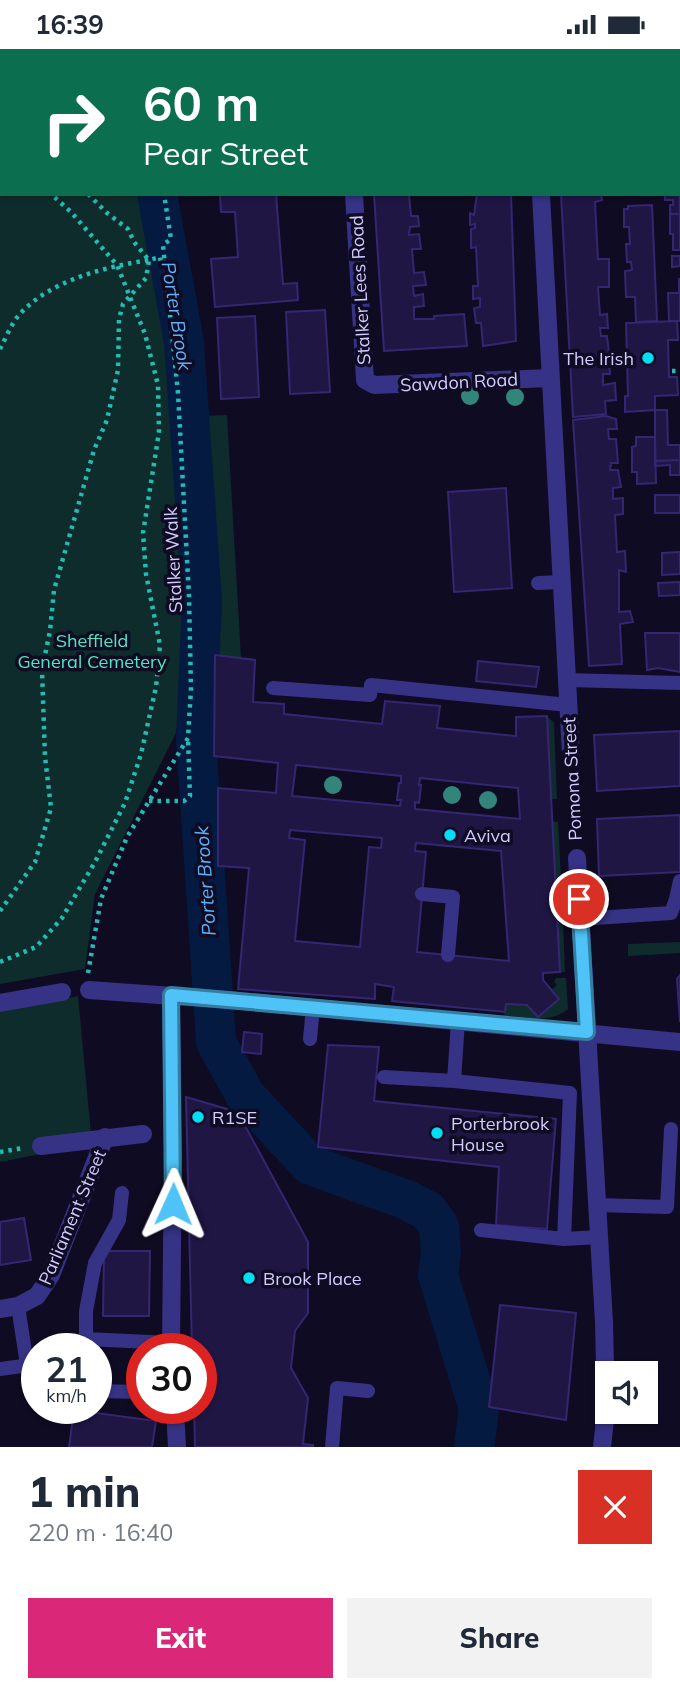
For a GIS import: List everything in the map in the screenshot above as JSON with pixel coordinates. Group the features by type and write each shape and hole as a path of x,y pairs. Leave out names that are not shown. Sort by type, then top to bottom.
{"street":[{"name":"Stalker Lees Road","path":"354,196 365,380 369,384"},
{"name":"Pomona Street","path":"541,196 571,754"},
{"name":"Sawdon Road","path":"369,384 374,386 550,378"},
{"name":"Pomona Street","path":"577,858 604,1322 606,1411 602,1447"},
{"path":"89,990 448,1015 680,1042"},
{"path":"0,1003 62,992"},
{"path":"171,995 171,1333"},
{"path":"41,1146 143,1133"},
{"name":"Parliament Street","path":"9,1308 37,1296 51,1275 106,1137"},
{"path":"176,1424 177,1447"}],"lane":[{"path":"538,583 561,582"},
{"path":"567,680 680,683"},
{"path":"273,688 370,695 372,685 568,705"},
{"path":"580,919 671,913 680,881"},
{"path":"422,894 453,897 448,955"},
{"path":"310,1039 313,1007"},
{"path":"448,1015 454,1081"},
{"path":"384,1077 570,1093 564,1239"},
{"path":"597,1205 667,1207 671,1129"},
{"path":"86,1333 86,1311 95,1263 118,1220 122,1193"},
{"path":"481,1230 564,1239 599,1237"},
{"path":"9,1308 21,1337"},
{"path":"0,1369 21,1366"},
{"path":"332,1447 337,1388 369,1391"}],"path":[{"path":"0,962 36,947 62,918 95,862 124,803 141,754 156,687 160,645 146,575 143,533 159,432 158,384 145,334 117,265 71,212 53,196"},
{"path":"0,911 35,862 51,808 45,757 42,670 50,631 54,590 94,450 107,420 118,370 119,319 123,304 146,278 149,260 134,242 128,229 90,196"},
{"name":"Stalker Walk","path":"89,990 88,969 101,899 127,837 188,738 191,689 190,596 178,393 163,245 171,239 164,196"},
{"path":"0,349 18,316 36,300 80,275 160,257 160,264 166,262"},
{"path":"672,371 680,371"},
{"path":"149,801 184,801 190,796 188,738"},
{"name":"Pomona Street","path":"571,754 577,858"}],"green space":[{"name":"Sheffield General Cemetery","path":"0,196 150,196 168,294 185,680 176,733 95,894 85,969 0,984"},
{"path":"227,415 241,658 215,655 202,416"},
{"path":"547,716 554,723 557,799 551,799"},
{"path":"552,822 558,822 561,899 556,899"},
{"path":"557,917 563,919 565,972 560,972"},
{"path":"680,942 680,953 628,956 628,944"},
{"path":"556,978 566,978 568,1009 561,1014 546,1018 504,1015 506,1004 527,1005 538,1017 559,999 551,990 557,985 554,982"},
{"path":"78,996 92,1144 0,1162 0,1011"}],"water":[{"path":"466,1431 486,1433 484,1447 464,1447"}],"building":[{"path":"220,196 276,196 283,284 297,283 298,300 215,307 211,259 238,257 235,212 221,212"},
{"path":"374,196 409,196 411,216 418,216 419,226 410,227 409,235 419,234 421,249 412,249 414,273 424,272 426,285 413,286 414,296 423,294 424,306 414,307 414,319 464,314 467,346 384,351"},
{"path":"477,196 511,196 516,341 483,346 481,323 476,323 474,308 480,307 480,298 473,299 473,286 478,286 476,247 471,248 471,229 475,228 475,224 470,225 470,213 474,215"},
{"path":"561,196 601,196 602,200 595,202 598,259 609,259 609,287 598,287 600,315 607,314 608,328 600,328 601,336 607,336 609,353 601,354 602,359 609,359 610,374 603,374 603,385 615,383 616,400 605,401 606,414 573,417"},
{"path":"665,196 680,196 680,214 670,214 673,200 665,200"},
{"path":"652,205 657,321 636,322 635,297 626,297 625,271 632,270 631,262 627,262 626,244 630,244 629,227 624,227 624,209 628,209 628,206"},
{"path":"670,214 680,214 680,250 673,250"},
{"path":"672,256 680,256 680,266 672,267"},
{"path":"679,279 680,321 669,321 668,293 679,293"},
{"path":"325,310 330,392 290,394 286,312"},
{"path":"255,316 259,397 221,399 217,318"},
{"name":"The Irish","path":"677,321 678,340 668,340 669,377 677,377 678,395 655,396 655,410 625,412 625,396 628,396 626,323"},
{"path":"655,410 667,410 668,445 680,445 680,460 655,461"},
{"path":"606,416 616,419 617,429 608,429 609,439 616,439 618,463 611,463 610,470 618,470 621,487 613,488 613,499 623,498 623,514 615,515 617,552 625,551 626,572 619,570 619,612 630,611 633,622 620,624 622,664 589,666 573,420"},
{"path":"636,437 655,437 656,483 637,484 637,472 632,472 632,447 636,446"},
{"path":"680,460 680,475 670,475 670,465 655,466 655,461"},
{"path":"506,488 512,588 454,592 448,492"},
{"path":"655,495 680,495 680,513 655,513"},
{"path":"680,552 680,574 662,575 662,553"},
{"path":"680,582 680,595 659,596 658,583"},
{"path":"645,633 680,633 680,672 658,668 647,670"},
{"name":"Aviva","path":"215,655 255,660 253,702 284,704 284,714 382,724 385,701 440,706 437,728 516,736 516,717 547,716 560,972 543,973 543,980 559,999 538,1017 527,1005 506,1004 505,1012 392,1001 394,987 375,984 375,999 238,989 249,868 218,866 218,788 276,793 278,763 214,756","holes":["296,765 401,776 397,800 401,800 400,806 292,796","420,778 518,788 520,819 415,809 415,802 419,803","290,830 382,838 381,848 369,847 360,947 295,941 305,840 289,838","416,843 501,851 509,961 417,952 426,852 415,851"]},
{"path":"478,661 539,667 536,687 476,681"},
{"path":"680,731 680,786 597,791 594,735"},
{"path":"680,815 680,872 599,876 597,819"},
{"path":"680,975 680,1022 677,979"},
{"path":"244,1032 262,1034 261,1054 242,1052"},
{"name":"Porterbrook House","path":"328,1045 379,1047 374,1101 556,1119 547,1229 496,1225 499,1167 318,1147"},
{"name":"Brook Place","path":"186,1097 227,1109 243,1122 308,1242 308,1313 295,1331 291,1368 308,1398 303,1444 313,1447 195,1447 194,1424 217,1424 217,1333 192,1333"},
{"path":"24,1218 31,1260 0,1265 0,1222"},
{"path":"104,1251 150,1251 149,1316 103,1316"},
{"path":"500,1305 576,1313 566,1420 489,1407"},
{"path":"112,1415 126,1417 126,1424 156,1424 152,1447 69,1447 72,1424 112,1424"}],"waterway":[{"name":"Porter Brook","path":"157,196 184,342 202,601 196,739 216,1042 245,1095 310,1165 407,1200 428,1211 439,1226 441,1252 438,1275 479,1409 474,1447"}],"place":[{"name":"The Irish","path":"648,358"},
{"name":"Aviva","path":"450,835"},
{"name":"R1SE","path":"198,1117"},
{"name":"Porterbrook House","path":"437,1133"},
{"name":"Brook Place","path":"249,1278"}],"route":[{"path":"173,1204 171,995 587,1032 579,899"}]}
